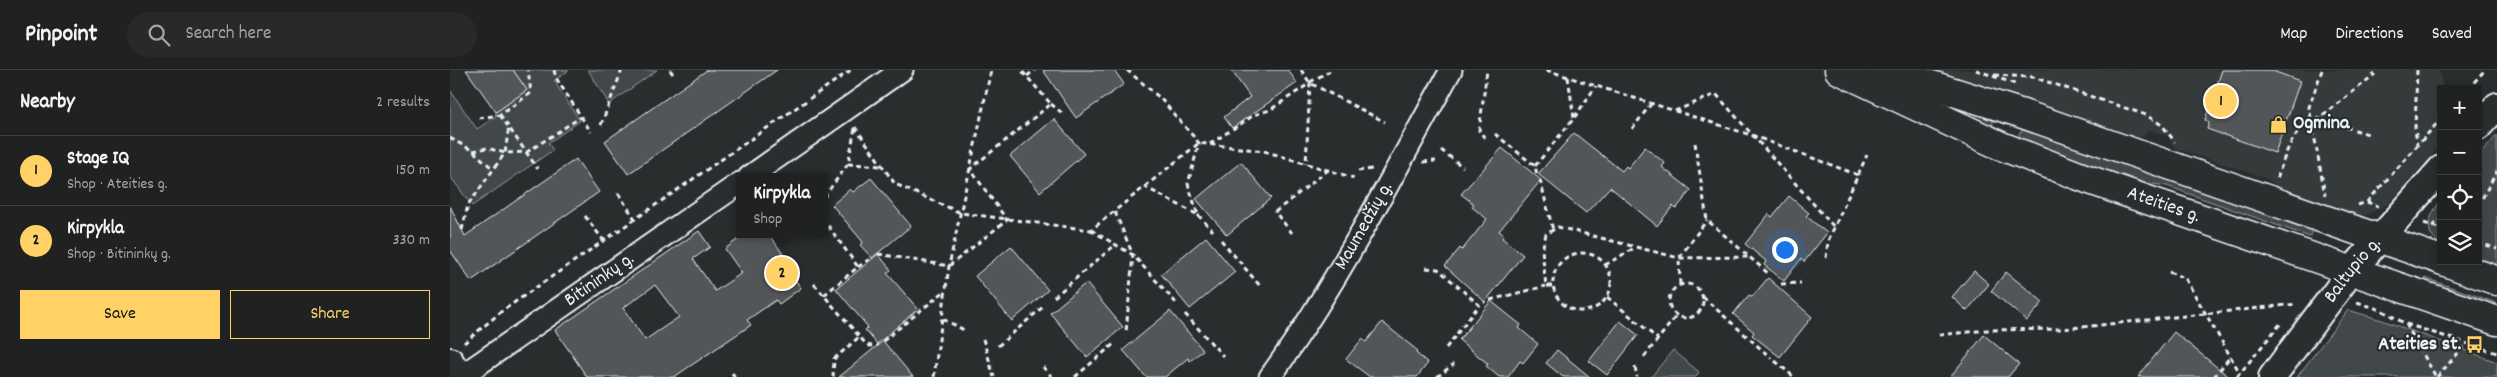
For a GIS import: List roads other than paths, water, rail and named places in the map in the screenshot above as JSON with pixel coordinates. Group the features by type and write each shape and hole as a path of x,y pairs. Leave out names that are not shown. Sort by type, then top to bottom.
{"main road":[{"name":"Ateities g.","path":"1839,70 2001,146 2087,179 2497,321"},
{"name":"Ateities g.","path":"1884,70 2020,113 2437,259"},
{"path":"2001,146 2011,122 2020,113"},
{"name":"Ateities g.","path":"2453,265 2497,281"}],"street":[{"path":"755,173 902,70"},
{"name":"Maumedžių g.","path":"1270,377 1294,343 1346,256 1450,70"},
{"path":"2482,123 2497,106"},
{"name":"Baltupio g.","path":"2272,377 2353,270 2437,174"},
{"name":"Bitininkų g.","path":"460,377 736,186"},
{"path":"454,355 460,377"}],"place":[{"name":"Stage IQ","path":"2221,101"},
{"name":"Ogmina","path":"2279,124"},
{"name":"Kirpykla","path":"782,273"},
{"name":"Ateities st.","path":"2475,345"}]}
